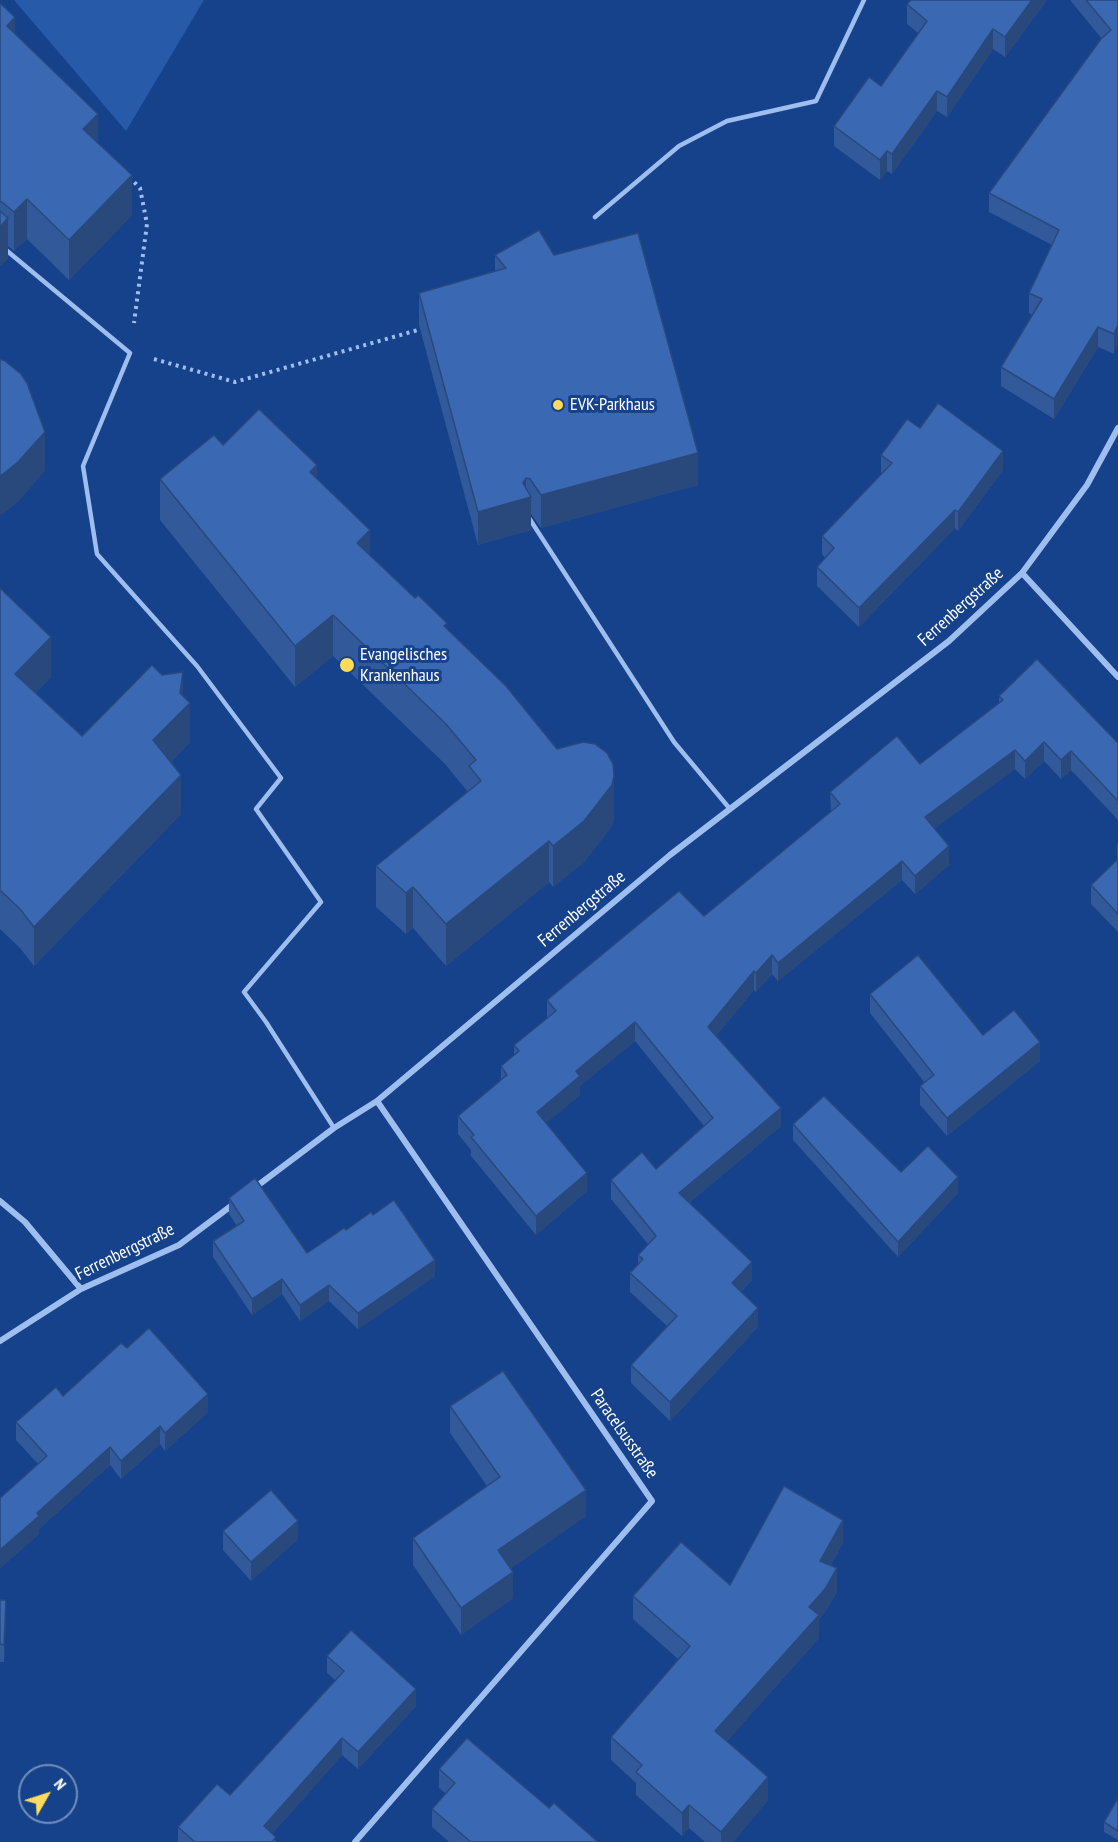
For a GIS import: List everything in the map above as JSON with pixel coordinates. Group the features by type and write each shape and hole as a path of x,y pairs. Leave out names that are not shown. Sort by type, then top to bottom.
{"street":[{"name":"Ferrenbergstraße","path":"0,1341 81,1289 179,1245 334,1128 376,1101 670,855 950,641 1022,573 1087,485 1118,428"},
{"path":"1022,573 1118,677"},
{"name":"Paracelsusstraße","path":"355,1842 652,1501 376,1101"},
{"path":"0,1201 25,1222 81,1289"}],"lane":[{"path":"595,217 679,146 727,121 816,101 864,0"},
{"path":"0,245 130,353 83,466 97,554 197,666 281,778 256,809 321,902 244,992 334,1128"},
{"path":"527,515 674,742 730,809"}],"path":[{"path":"124,171 140,188 147,224 130,353 235,382 432,326"}],"shaded area":[{"path":"14,0 204,0 126,131"}],"building":[{"path":"911,0 1032,0 1005,37 993,29 947,97 937,91 892,154 887,151 880,160 834,126 869,77 881,86 927,21 907,4"},
{"path":"1086,0 1118,0 1118,325 1114,334 1098,327 1054,399 1001,367 1042,299 1029,293 1059,230 989,193 1101,39 1111,30"},
{"path":"0,3 15,17 7,26 98,114 83,129 132,175 69,240 27,199 14,212 0,202"},
{"path":"0,211 8,218 0,227"},
{"name":"EVK-Parkhaus","path":"539,230 554,255 638,233 698,453 541,495 530,479 526,478 523,483 531,497 478,512 419,293 506,268 495,255"},
{"path":"0,359 21,374 27,383 45,432 18,462 0,476"},
{"path":"938,403 1003,451 958,512 955,510 859,608 817,567 834,548 822,536 892,463 881,455 907,419 920,428"},
{"path":"259,409 317,465 310,472 370,530 357,543 415,598 418,595 447,623 444,626 506,686 557,749 583,742 595,744 607,753 613,764 612,785 584,821 553,846 549,841 446,924 413,887 406,893 376,866 481,781 469,766 476,760 445,723 333,615 295,646 160,479 214,435 223,445"},
{"path":"0,588 51,637 15,674 82,736 152,665 162,675 183,672 180,693 190,703 153,740 181,775 34,927 20,909 0,890"},
{"path":"1037,659 1118,743 1118,801 1071,751 1061,760 1044,742 1025,761 1015,750 925,817 949,846 915,876 902,861 778,963 772,955 756,973 754,971 708,1027 781,1108 679,1193 752,1262 732,1283 758,1308 670,1402 631,1365 677,1316 630,1273 643,1259 638,1255 656,1236 611,1180 642,1152 656,1169 713,1118 635,1022 576,1071 580,1076 537,1112 587,1173 536,1216 471,1137 474,1135 458,1116 507,1075 501,1066 519,1051 514,1045 556,1011 547,1000 679,891 704,916 840,804 830,792 897,736 920,764 1003,700 999,696"},
{"path":"1118,859 1118,914 1091,885"},
{"path":"918,955 983,1035 1014,1010 1040,1042 947,1118 920,1086 934,1075 870,994"},
{"path":"824,1096 901,1172 928,1146 958,1177 898,1242 793,1124"},
{"path":"255,1178 307,1253 344,1228 346,1230 371,1212 373,1215 394,1200 435,1260 358,1313 329,1285 300,1305 282,1279 252,1299 213,1241 244,1221 229,1198"},
{"path":"149,1328 208,1394 165,1433 160,1426 121,1461 110,1447 37,1513 39,1516 0,1550 0,1498 47,1456 16,1422 56,1387 63,1396 121,1343 127,1348"},
{"path":"503,1371 586,1490 498,1550 513,1572 461,1608 413,1538 500,1477 450,1406"},
{"path":"784,1486 843,1520 820,1561 837,1568 825,1589 809,1607 819,1615 715,1731 768,1777 721,1832 689,1805 682,1813 636,1772 642,1765 611,1737 690,1646 633,1596 681,1542 730,1585"},
{"path":"271,1490 298,1521 251,1562 223,1531"},
{"path":"0,1600 6,1600 4,1645 0,1644"},
{"path":"351,1630 416,1689 358,1752 342,1738 264,1826 276,1837 272,1842 195,1842 178,1827 217,1784 230,1795 344,1671 327,1656"},
{"path":"467,1738 549,1808 554,1803 598,1842 471,1842 432,1809 455,1783 439,1769"},
{"path":"1118,1798 1118,1831 1104,1822"}],"place":[{"name":"EVK-Parkhaus","path":"558,405"},
{"name":"Evangelisches Krankenhaus","path":"347,665"}]}
